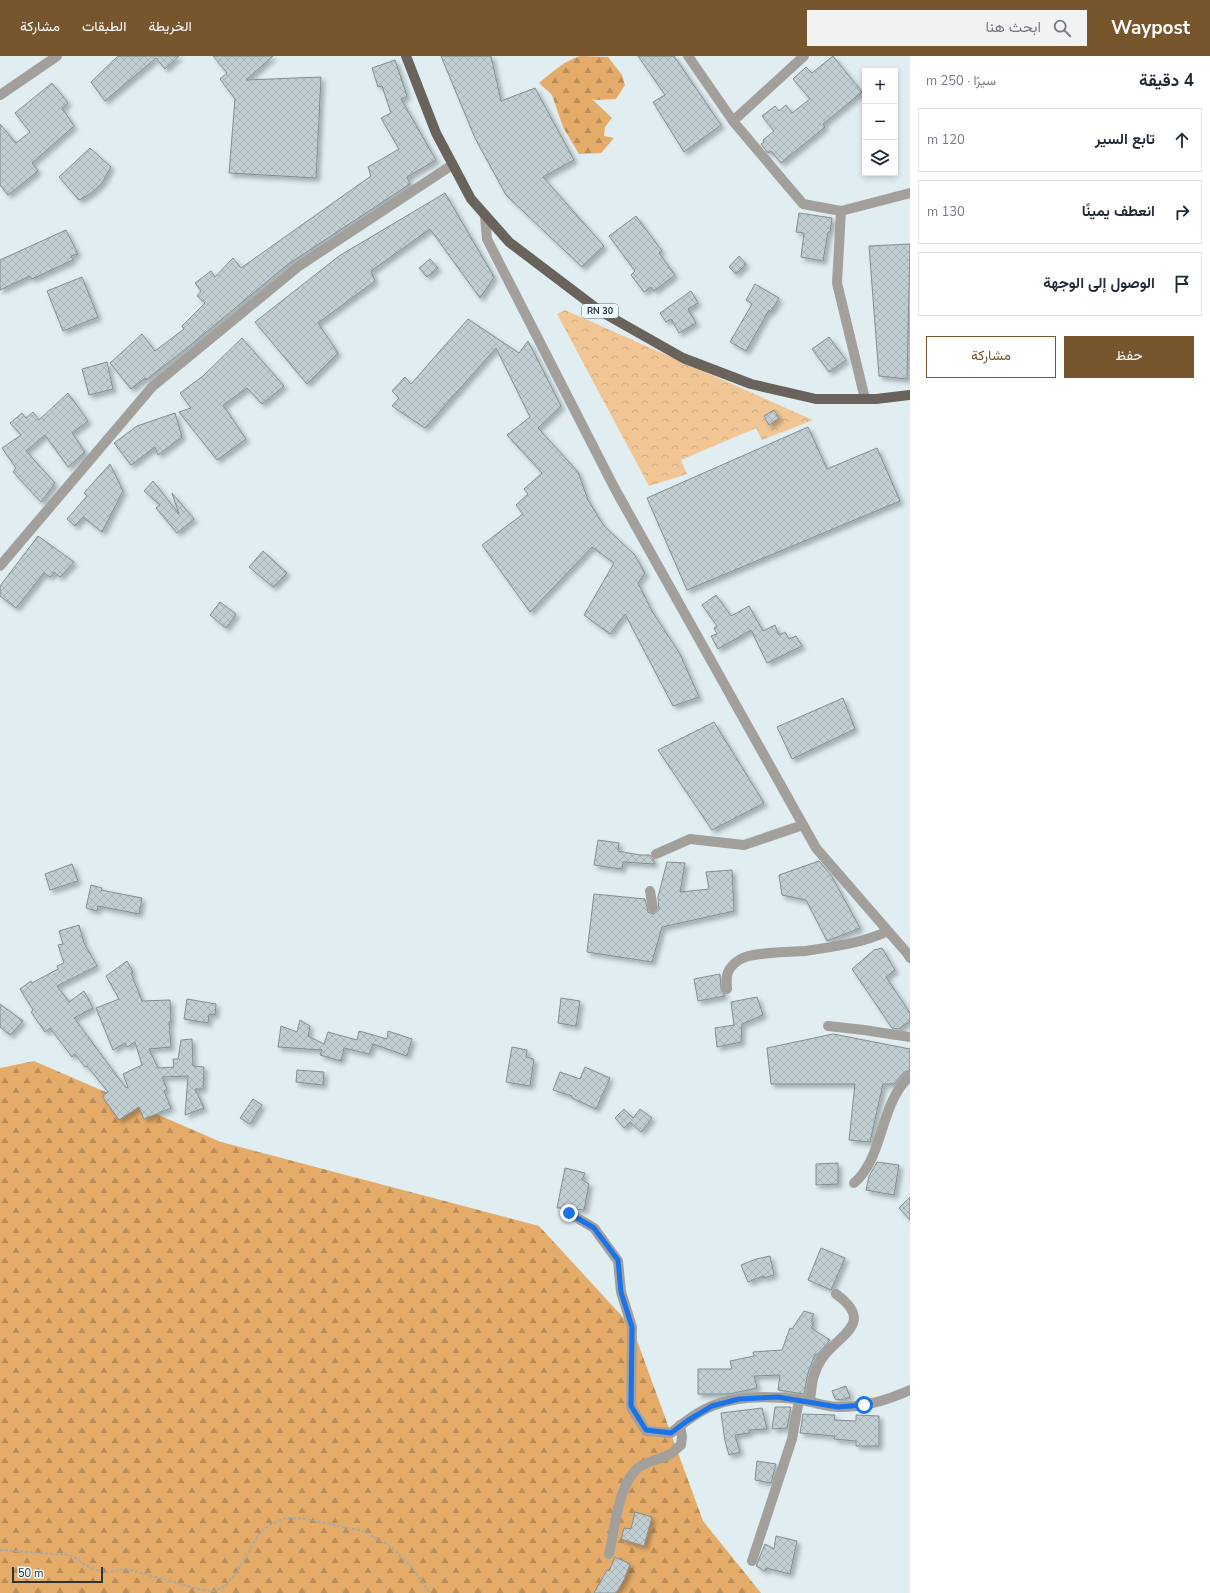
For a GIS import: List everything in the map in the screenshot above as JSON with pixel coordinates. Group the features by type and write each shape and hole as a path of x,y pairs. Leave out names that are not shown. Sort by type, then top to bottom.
{"main road":[{"name":"RN 30","path":"406,56 436,133 471,199 509,242 600,311 684,358 751,384 816,399 866,399 910,395"}],"street":[{"path":"0,95 57,56"},
{"path":"688,56 733,121 804,204 841,211 910,193"},
{"path":"733,121 804,56"},
{"path":"0,566 152,387 300,266 452,165"},
{"path":"841,211 837,283 866,399"},
{"path":"485,216 487,240 615,489 816,848 910,958"},
{"path":"656,854 690,839 744,845 803,825"},
{"path":"650,891 653,908"},
{"path":"727,989 726,974 740,959 762,954 806,950 850,943 873,938 888,931"},
{"path":"828,1026 910,1037"},
{"path":"854,1183 860,1178 868,1167 896,1093 910,1076"},
{"path":"569,1213 594,1228 618,1260 621,1292 632,1327 631,1406 646,1430 671,1433 712,1406 739,1399 778,1397 810,1401 838,1407 864,1405 895,1397 910,1390"},
{"path":"810,1401 814,1374 822,1358 844,1337 854,1321 853,1313 846,1302 836,1294"},
{"path":"752,1562 792,1439 799,1400"},
{"path":"609,1554 623,1490 630,1476 638,1468 649,1461 672,1453 681,1444 682,1437 680,1426"}],"path":[{"path":"0,1550 70,1555 92,1569 108,1572 127,1569 202,1590 215,1591 226,1585 235,1575 258,1535 270,1525 285,1518 306,1519 363,1531 390,1546 412,1567 430,1593"}],"green space":[{"path":"580,56 608,57 622,75 625,85 616,99 592,99 612,118 605,127 604,136 614,138 601,153 579,154 563,127 552,95 539,83 563,64"},
{"path":"565,310 813,420 762,440 756,428 681,460 687,474 649,486 557,314"},
{"path":"34,1061 221,1142 539,1226 632,1327 703,1521 761,1593 0,1593 0,1068"}],"building":[{"path":"118,56 179,56 165,69 156,58 105,101 91,82"},
{"path":"213,56 273,56 246,80 321,77 316,178 229,173 235,99 220,79 227,73"},
{"path":"441,56 491,56 501,101 535,88 574,160 543,177 604,246 582,267 506,195 475,138"},
{"path":"638,56 674,56 721,125 684,152 653,102 665,95"},
{"path":"833,56 862,92 823,124 825,127 781,163 771,151 768,153 761,144 764,142 763,140 774,131 762,116 775,106 779,111 786,105 792,113 810,99 793,79 806,67 812,73"},
{"path":"395,60 407,96 401,99 436,160 407,177 410,184 287,265 193,343 146,380 145,378 131,389 110,363 142,334 155,351 184,329 182,326 205,303 197,296 201,291 195,283 211,271 215,277 233,258 241,268 371,176 368,167 399,149 381,118 391,113 382,86 378,87 372,68"},
{"path":"52,83 68,103 62,108 74,126 32,163 38,171 8,195 0,185 0,124 16,143 30,132 15,113"},
{"path":"90,148 111,167 102,183 90,194 79,200 59,177"},
{"path":"445,193 494,277 480,298 430,229 371,271 375,281 318,323 338,353 307,384 255,322 339,256"},
{"path":"799,213 832,218 823,261 801,257 804,233 796,232"},
{"path":"636,216 662,251 659,253 675,275 654,291 651,287 644,292 631,275 635,271 609,236"},
{"path":"66,230 78,254 71,256 73,260 32,279 30,276 0,290 0,260"},
{"path":"910,244 907,379 879,376 869,246"},
{"path":"739,256 746,264 736,274 729,267"},
{"path":"430,259 438,268 427,277 419,268"},
{"path":"82,277 98,317 63,331 47,291"},
{"path":"755,284 779,298 771,312 769,310 746,351 730,342 752,304 746,300"},
{"path":"691,291 698,303 688,309 696,323 679,333 671,319 666,322 660,313"},
{"path":"468,319 519,353 528,341 561,406 538,428 578,472 588,500 604,526 634,554 645,573 638,583 652,611 680,654 699,697 673,706 625,614 610,634 584,615 614,563 592,547 530,612 482,545 523,514 516,505 528,494 524,489 542,473 507,435 530,417 496,348 425,428 392,406 399,398 392,391 405,377 411,384"},
{"path":"829,337 846,360 829,372 812,349"},
{"path":"242,338 284,386 262,404 247,388 223,405 246,439 217,460 179,412 191,408 180,393 203,376"},
{"path":"107,362 113,389 89,395 82,369"},
{"path":"68,393 88,421 72,433 85,452 68,467 45,435 26,451 55,483 41,502 13,472 16,468 2,448 21,435 10,423 22,413 26,418 33,412 39,420"},
{"path":"774,410 779,418 769,425 764,416"},
{"path":"175,413 182,437 158,455 155,447 131,465 114,443 137,426"},
{"path":"808,427 827,469 877,448 900,501 687,590 647,498"},
{"path":"110,464 123,491 102,532 83,517 75,526 67,519 87,496 84,493"},
{"path":"153,481 179,514 172,493 194,519 177,533 156,508 160,505 144,491"},
{"path":"38,536 74,562 60,577 54,572 50,577 44,573 16,608 0,596 0,586"},
{"path":"263,551 287,573 273,587 249,567"},
{"path":"716,595 731,616 749,606 763,631 775,625 779,635 785,632 789,639 796,636 802,646 767,663 751,630 718,649 711,636 717,634 714,628 717,626 702,605"},
{"path":"220,602 236,614 226,628 210,615"},
{"path":"843,698 855,729 792,759 777,727"},
{"path":"714,722 764,803 712,830 658,750"},
{"path":"598,840 619,843 618,851 640,855 650,855 654,860 654,864 623,862 622,869 594,865"},
{"path":"819,861 831,875 860,928 827,941 806,900 782,895 779,875"},
{"path":"667,862 685,863 680,892 709,889 706,872 732,870 734,911 662,927 652,962 587,952 594,894 645,899 648,912 654,914 659,910 658,897"},
{"path":"72,864 78,881 50,890 45,874"},
{"path":"91,885 102,888 101,890 142,898 139,914 98,906 97,911 86,908"},
{"path":"79,925 84,943 97,966 57,986 69,1002 84,991 93,1008 74,1018 126,1088 128,1087 123,1074 142,1065 135,1042 127,1047 125,1043 113,1050 96,1008 119,999 106,976 127,961 133,972 131,973 142,1001 170,1000 171,1022 169,1022 171,1047 149,1049 158,1068 174,1067 173,1059 178,1059 181,1040 192,1039 193,1066 204,1067 203,1089 195,1089 204,1108 185,1115 188,1076 162,1077 167,1089 164,1091 171,1108 144,1119 139,1107 119,1120 102,1096 108,1092 87,1066 85,1067 75,1054 72,1057 50,1028 45,1032 31,1012 33,1010 20,989 31,981 32,983 58,969 57,966 64,963 58,945 63,944 59,931"},
{"path":"882,948 895,970 886,977 910,1013 910,1021 899,1029 892,1028 852,969 874,950"},
{"path":"720,974 721,989 725,996 698,1001 694,979"},
{"path":"757,997 763,1015 742,1024 741,1042 717,1047 715,1028 734,1025 731,1002"},
{"path":"561,998 580,1001 576,1026 558,1023"},
{"path":"187,999 216,1004 215,1015 209,1014 208,1023 184,1019"},
{"path":"0,1004 23,1021 10,1035 0,1027"},
{"path":"300,1020 310,1026 308,1036 324,1044 328,1032 357,1040 359,1031 387,1039 388,1031 412,1039 407,1056 373,1044 369,1054 344,1048 341,1061 320,1055 322,1050 278,1047 281,1026 297,1032"},
{"path":"833,1034 910,1049 910,1070 905,1072 894,1084 883,1084 870,1142 849,1140 855,1084 771,1084 767,1048"},
{"path":"512,1047 527,1050 526,1057 534,1059 530,1086 506,1082"},
{"path":"585,1067 610,1078 596,1109 572,1098 572,1096 553,1090 560,1072 580,1079"},
{"path":"297,1070 324,1072 323,1085 296,1082"},
{"path":"253,1099 262,1105 250,1124 240,1118"},
{"path":"624,1109 633,1118 640,1109 652,1118 641,1132 630,1122 624,1128 615,1118"},
{"path":"877,1162 899,1165 894,1195 866,1190 869,1176"},
{"path":"838,1163 838,1184 816,1185 816,1164"},
{"path":"565,1168 585,1173 582,1180 589,1184 584,1210 570,1207 557,1208"},
{"path":"910,1197 910,1220 899,1208"},
{"path":"821,1248 845,1258 831,1290 808,1280"},
{"path":"770,1256 774,1275 763,1278 763,1276 748,1282 741,1265 756,1259"},
{"path":"804,1311 814,1314 811,1321 814,1323 811,1328 830,1340 817,1355 815,1354 808,1373 804,1394 778,1390 780,1375 754,1376 757,1388 729,1394 698,1394 698,1369 732,1369 730,1361 754,1356 753,1352 782,1350 790,1328 792,1329"},
{"path":"846,1386 850,1397 841,1400 835,1399 832,1391"},
{"path":"775,1407 791,1407 787,1428 772,1429"},
{"path":"762,1408 767,1429 749,1430 749,1433 735,1435 740,1452 729,1455 725,1441 721,1413"},
{"path":"803,1414 835,1415 834,1420 856,1421 856,1415 879,1416 879,1446 856,1446 856,1441 834,1439 835,1436 800,1433"},
{"path":"757,1461 776,1464 771,1483 755,1480"},
{"path":"635,1512 652,1517 644,1546 621,1539 624,1528 631,1529"},
{"path":"776,1536 797,1541 790,1574 766,1568 765,1571 756,1566 765,1544 774,1549"},
{"path":"615,1557 630,1564 624,1580 616,1593 594,1593 607,1570 609,1571"}],"route":[{"path":"569,1213 594,1228 618,1260 621,1292 632,1327 631,1406 646,1430 671,1433 687,1421 712,1406 739,1399 778,1397 810,1401 838,1407 864,1405"}]}
